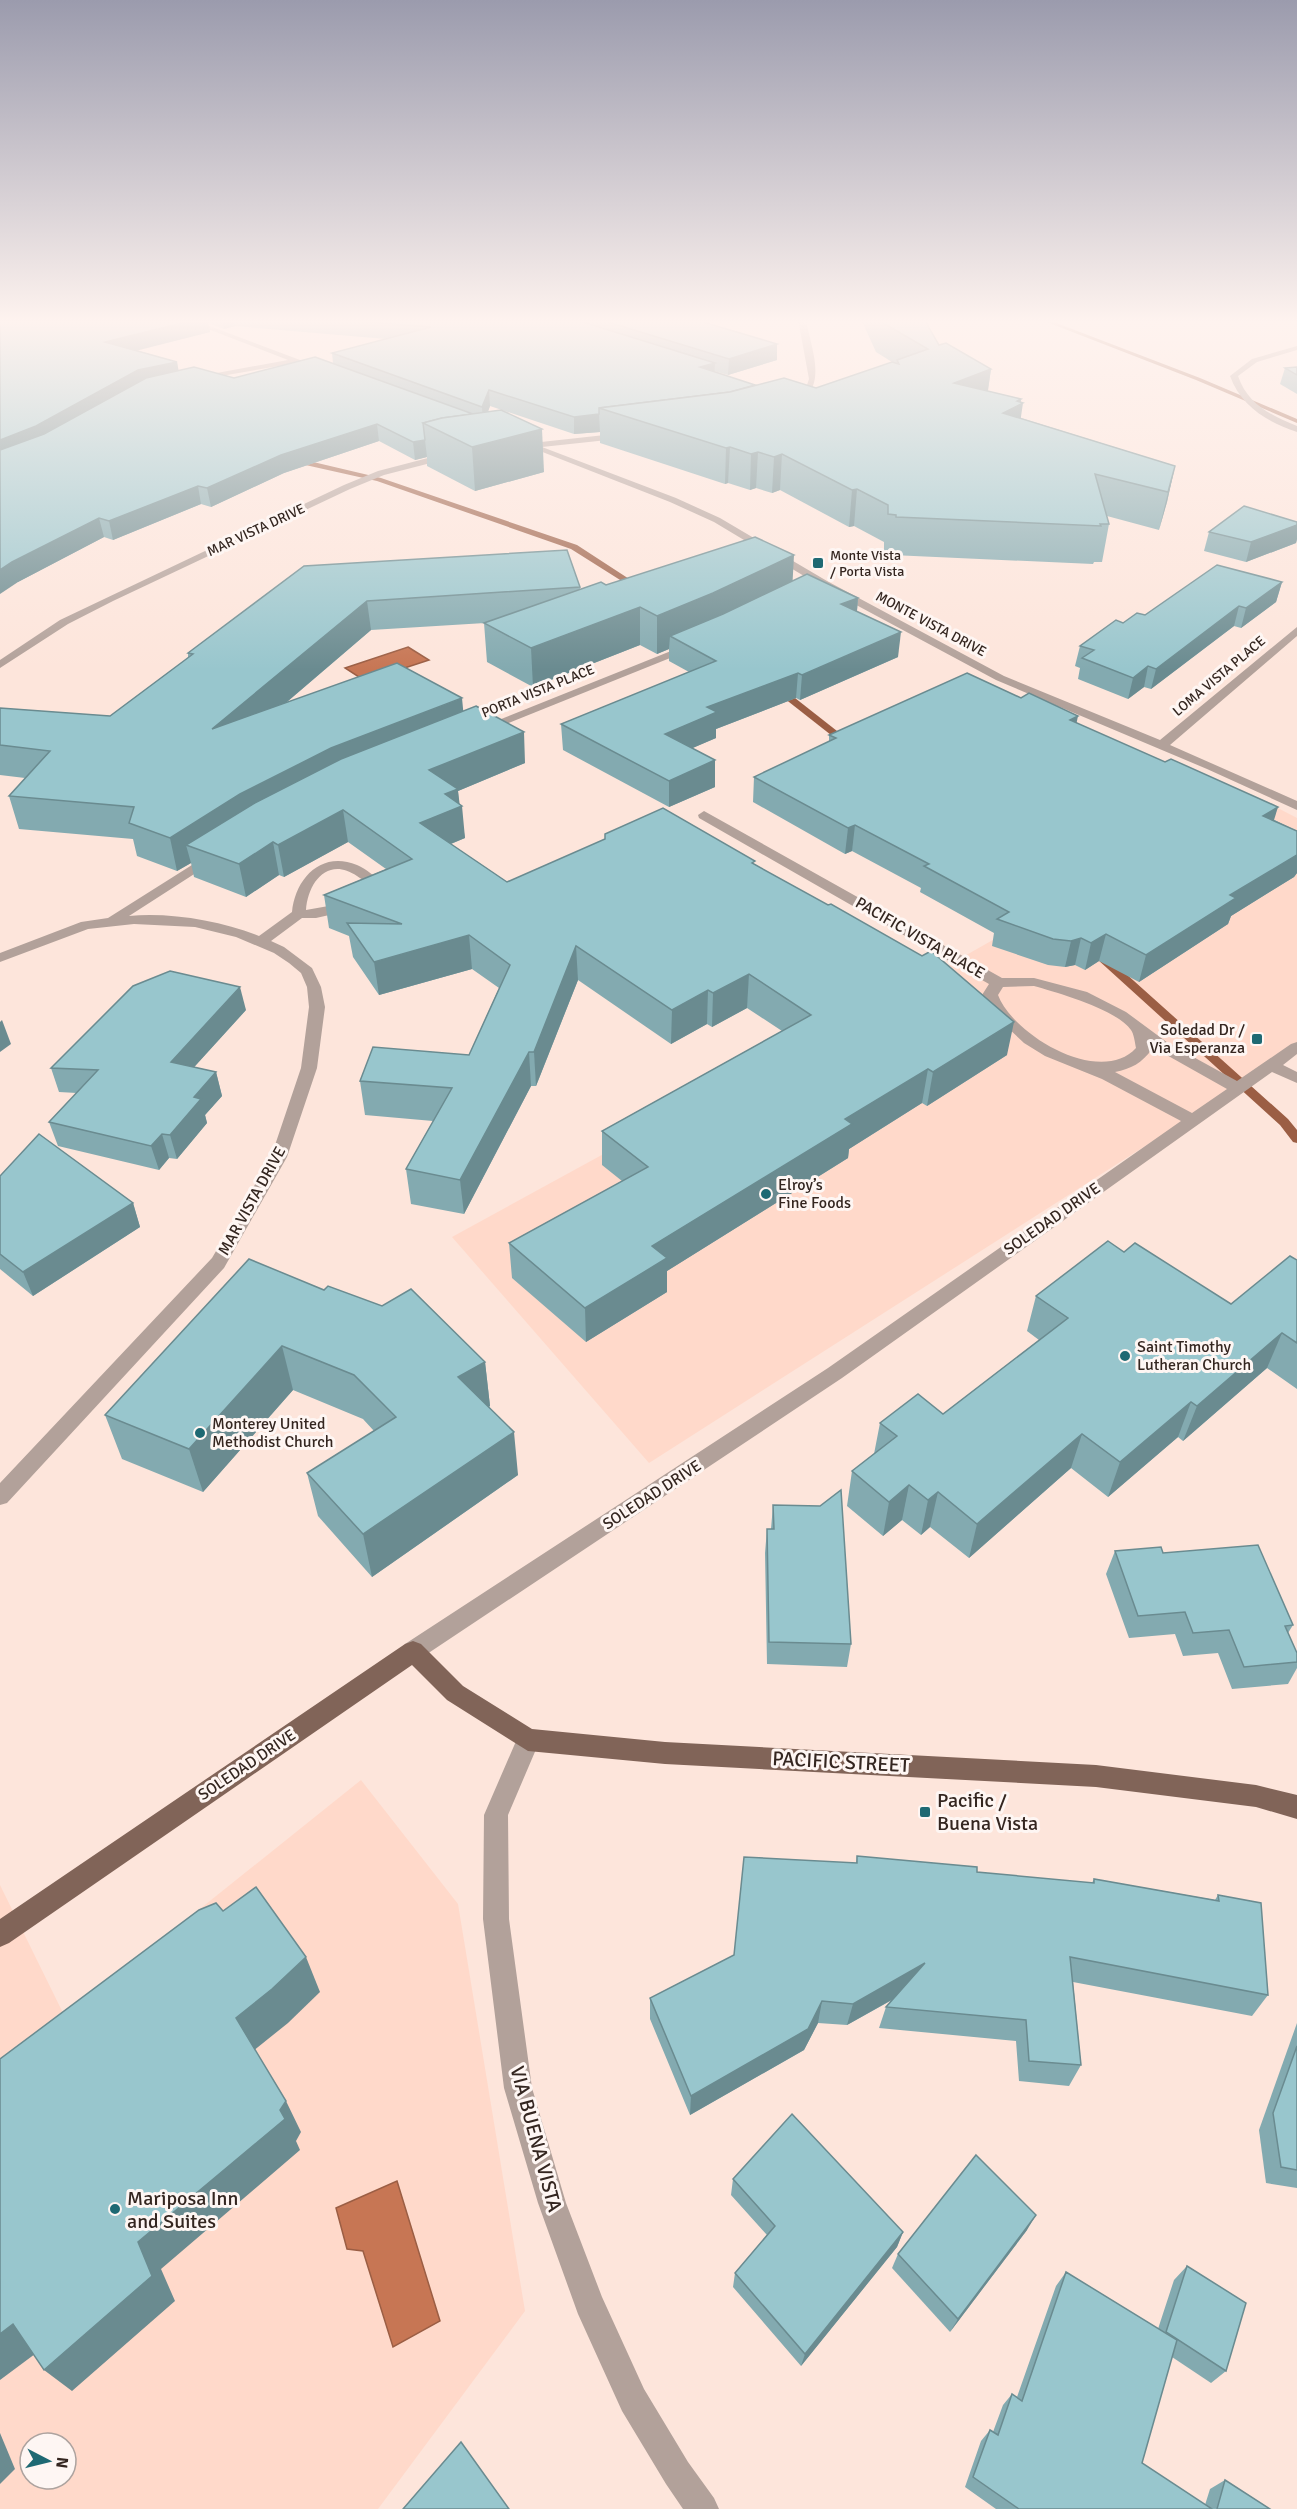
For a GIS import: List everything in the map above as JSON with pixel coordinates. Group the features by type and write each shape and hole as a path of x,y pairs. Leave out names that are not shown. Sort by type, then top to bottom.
{"main road":[{"name":"PACIFIC STREET","path":"413,1652 455,1693 528,1740 665,1753 1096,1776 1256,1796 1297,1807"},
{"name":"SOLEDAD DRIVE","path":"0,1934 413,1652"}],"street":[{"path":"510,441 530,445 616,436"},
{"name":"MONTE VISTA DRIVE","path":"530,445 673,500 717,520 817,585 1000,678 1248,782 1297,806"},
{"name":"MAR VISTA DRIVE","path":"0,665 64,622 347,487 390,471 462,453"},
{"name":"LOMA VISTA PLACE","path":"1161,746 1297,630"},
{"name":"PORTA VISTA PLACE","path":"471,733 708,639"},
{"name":"PACIFIC VISTA PLACE","path":"704,815 999,983 1034,982 1060,987 1107,1006 1162,1046 1237,1088"},
{"path":"112,921 219,852"},
{"path":"261,942 298,914 316,914 369,901 379,893 379,886 359,871 343,865 319,869 307,880 298,914"},
{"name":"MAR VISTA DRIVE","path":"0,958 86,925 112,921 164,920 195,923 241,934 294,960 307,971 315,987 317,1007 309,1068 279,1157 218,1263 0,1497"},
{"path":"999,983 991,990 990,995 995,1008 1029,1040 1051,1053 1131,1087 1191,1120"},
{"path":"1083,1065 1106,1069 1123,1066 1136,1060 1144,1049 1139,1029"},
{"name":"SOLEDAD DRIVE","path":"413,1652 835,1373 1297,1047"},
{"path":"1271,1065 1297,1078"},
{"name":"VIA BUENA VISTA","path":"528,1740 496,1815 496,1919 518,2088 552,2203 589,2303 633,2400 677,2473 703,2509"}],"shaded area":[{"path":"408,647 429,660 365,681 345,668"},
{"path":"1251,794 1297,818 1297,1049 649,1463 452,1237 938,971"},
{"path":"361,1780 458,1904 525,2311 378,2509 0,2509 0,1885 65,2017"},
{"path":"397,2181 440,2321 393,2347 363,2251 347,2249 336,2208"}],"building":[{"path":"38,436 340,436 281,455 207,488 198,486 109,521 99,518 0,570 0,450"},
{"path":"401,436 425,436 425,440 413,442"},
{"path":"450,436 514,436 472,447"},
{"path":"688,436 1078,436 1175,466 1168,492 1095,474 1109,524 1100,524 1101,526 896,517 896,515 888,514 888,505 857,489 852,490 782,454 774,457 758,452 751,454 730,447 726,448"},
{"path":"1244,506 1297,522 1297,525 1251,542 1209,532"},
{"path":"755,537 794,555 657,616 640,607 531,648 484,623 601,582 606,585"},
{"path":"567,550 580,587 367,601 212,729 397,663 462,698 331,748 240,794 170,838 129,823 134,807 9,796 50,751 0,745 0,708 110,716 193,654 188,653 304,566"},
{"path":"1217,565 1282,582 1246,608 1239,606 1156,669 1148,666 1133,678 1082,658 1094,650 1080,646 1116,620 1123,623 1137,613 1145,615"},
{"path":"807,574 858,598 841,604 901,632 802,675 798,673 707,707 717,712 665,734 715,760 669,781 561,724 716,661 670,636 723,614"},
{"path":"967,673 1021,698 1029,693 1078,716 1070,720 1165,762 1171,759 1278,807 1263,816 1297,831 1297,855 1230,895 1236,898 1146,955 1106,934 1091,943 1081,938 1071,941 1053,939 997,919 1009,912 924,866 929,864 855,825 848,828 754,777 836,738 829,735"},
{"path":"476,706 524,732 429,770 458,789 445,794 462,806 420,823 507,882 605,839 605,834 663,808 755,861 752,863 828,905 831,904 922,956 931,951 1014,1022 933,1072 928,1069 845,1119 852,1124 652,1246 667,1258 585,1308 509,1243 648,1167 602,1131 811,1015 749,974 713,993 708,990 672,1010 576,946 534,1052 529,1052 460,1180 406,1169 452,1088 360,1081 373,1047 469,1055 510,965 469,935 374,962 347,923 402,924 324,895 412,859 343,810 278,845 273,842 239,864 186,845 253,804 341,759"},
{"path":"170,971 240,987 171,1062 216,1072 194,1097 201,1099 170,1135 162,1134 151,1146 49,1122 98,1070 51,1068 133,986"},
{"path":"39,1134 133,1203 23,1272 0,1254 0,1176"},
{"path":"1108,1241 1124,1252 1135,1243 1231,1304 1290,1256 1297,1260 1297,1343 1282,1333 1197,1406 1191,1402 1120,1462 1082,1434 977,1524 938,1492 928,1500 909,1485 889,1502 852,1471 897,1436 880,1423 918,1394 943,1414 1068,1318 1036,1296"},
{"path":"249,1259 324,1290 328,1286 382,1306 411,1289 485,1362 458,1377 514,1432 363,1534 307,1473 396,1417 354,1375 282,1346 189,1449 105,1415"},
{"path":"841,1490 851,1644 769,1642 767,1529 774,1529 773,1505 820,1506"},
{"path":"1258,1545 1293,1625 1285,1626 1297,1653 1297,1662 1244,1667 1229,1630 1193,1633 1185,1612 1138,1616 1115,1551 1161,1547 1163,1553"},
{"path":"857,1856 977,1867 977,1872 1094,1883 1094,1879 1219,1901 1218,1895 1261,1903 1268,1995 1070,1957 1081,2065 1029,2061 1026,2020 886,2007 925,1963 853,2004 822,2001 808,2029 691,2096 650,1998 734,1955 744,1857 857,1863"},
{"name":"Mariposa Inn and Suites","path":"256,1887 306,1957 236,2018 286,2101 280,2110 285,2119 138,2242 152,2276 44,2370 13,2324 0,2334 0,2059 199,1910 216,1903 223,1911"},
{"path":"1297,2046 1297,2170 1281,2167 1273,2113"},
{"path":"792,2114 903,2232 805,2354 735,2273 775,2226 733,2179"},
{"path":"976,2155 1036,2215 958,2319 898,2254"},
{"path":"1187,2266 1246,2303 1226,2371 1166,2332"},
{"path":"1066,2272 1177,2340 1142,2463 1212,2509 1019,2509 973,2477 990,2430 998,2435 1012,2394 1022,2401"},
{"path":"461,2442 509,2509 403,2509"},
{"path":"1225,2480 1270,2509 1217,2509"}],"waterway":[{"path":"292,459 379,479 574,547 639,588"},
{"path":"778,689 848,744"},
{"path":"1101,957 1284,1122 1297,1139"}],"place":[{"name":"Monte Vista / Porta Vista","path":"818,563"},
{"name":"Soledad Dr / Via Esperanza","path":"1257,1039"},
{"name":"Elroy’s Fine Foods","path":"766,1194"},
{"name":"Saint Timothy Lutheran Church","path":"1125,1356"},
{"name":"Monterey United Methodist Church","path":"200,1433"},
{"name":"Pacific / Buena Vista","path":"925,1812"},
{"name":"Mariposa Inn and Suites","path":"115,2209"}]}
